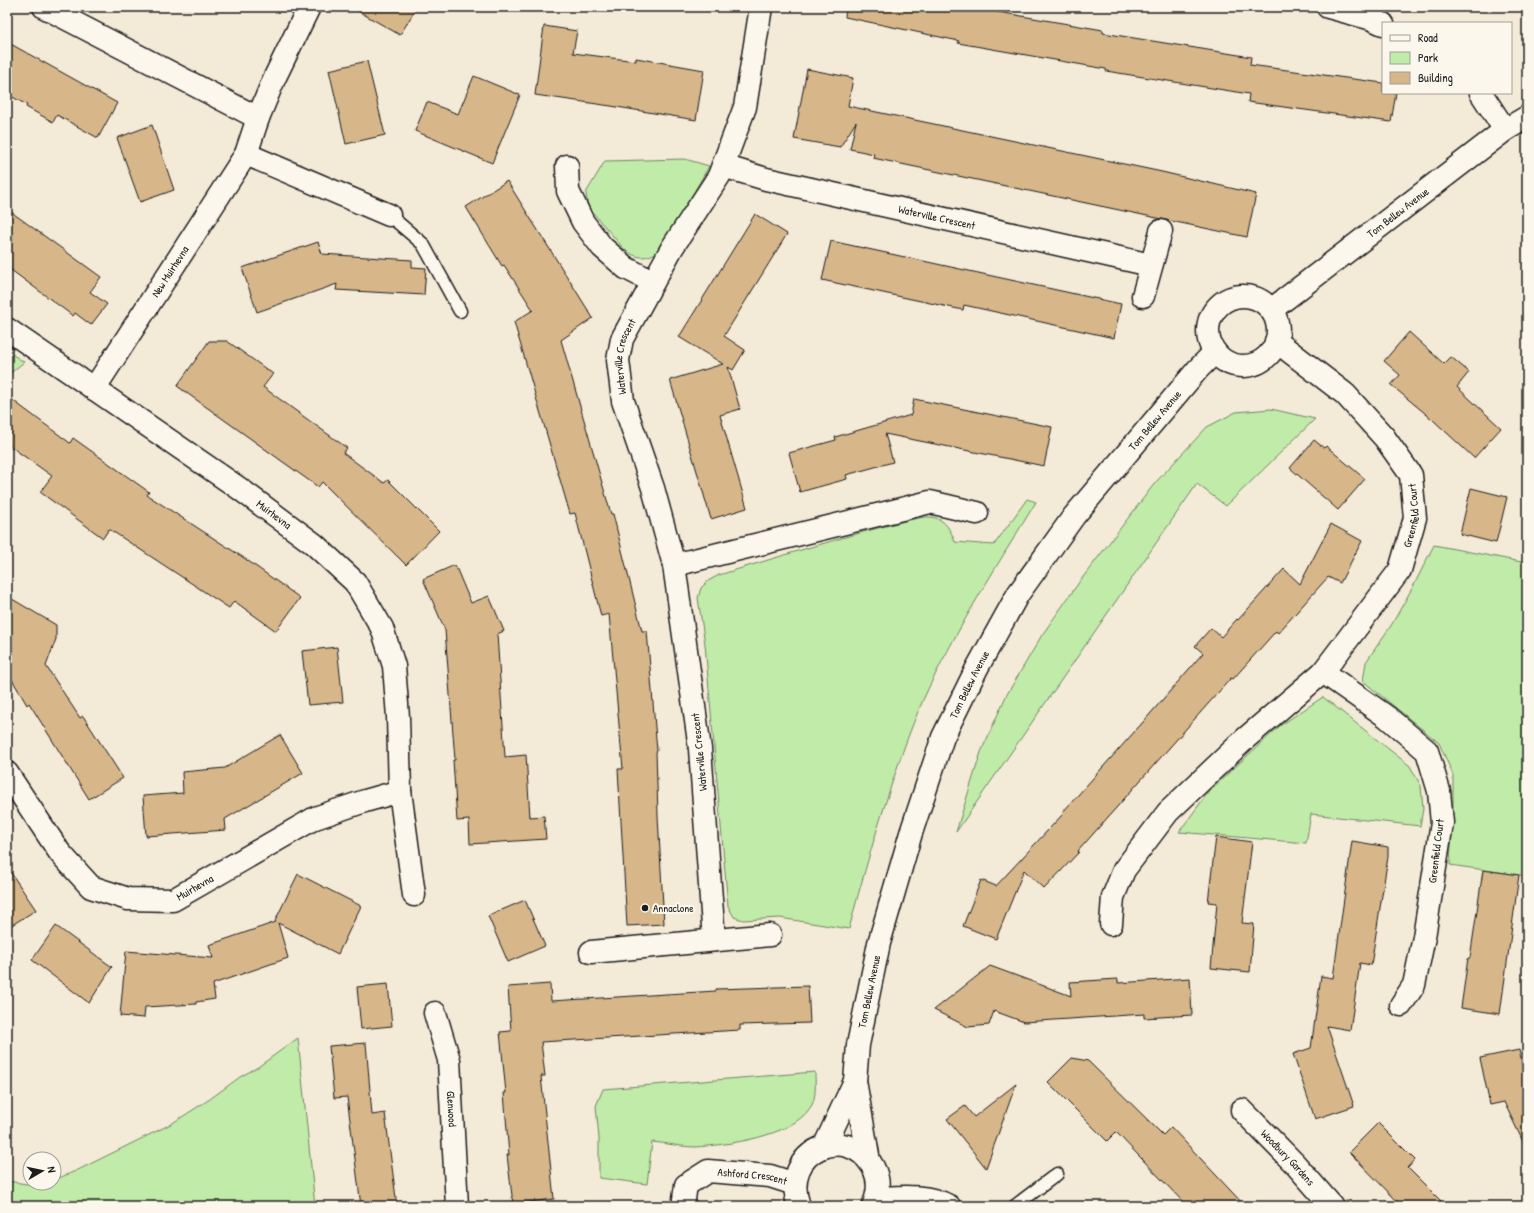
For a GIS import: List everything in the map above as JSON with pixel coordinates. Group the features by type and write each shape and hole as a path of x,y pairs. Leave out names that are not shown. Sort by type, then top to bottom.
{"street":[{"path":"44,7 258,118"},
{"name":"New Muirhevna","path":"94,389 246,154 258,118 274,79 309,7"},
{"name":"Waterville Crescent","path":"714,940 700,749 674,566 653,488 623,401 618,360 622,339 672,248 719,176 745,107 761,7"},
{"path":"1328,7 1372,19 1382,24"},
{"path":"1482,94 1505,130"},
{"name":"Tom Bellew Avenue","path":"1271,310 1505,130 1527,117"},
{"path":"246,154 389,215"},
{"path":"567,166 568,191 582,222 602,246 626,268 654,282"},
{"name":"Waterville Crescent","path":"723,166 766,179 1151,265"},
{"path":"1143,296 1161,231"},
{"path":"1239,296 1251,297 1262,301 1271,310 1276,320 1278,330 1276,341 1271,351 1264,359 1254,364 1244,366 1223,360 1215,352 1210,343 1209,328 1213,314 1219,306 1228,300 1239,296"},
{"name":"Muirhevna","path":"7,329 240,489 314,544 355,582 382,628 394,666 398,717 400,791 414,895"},
{"name":"Greenfield Court","path":"1111,924 1114,897 1124,870 1168,812 1246,738 1323,672 1400,570 1415,518 1411,475 1384,437 1345,394 1276,341"},
{"name":"Tom Bellew Avenue","path":"875,1202 878,1185 875,1172 869,1161 855,1081 858,1045 879,943 909,840 943,737 977,668 1018,594 1074,516 1198,369 1215,352"},
{"path":"674,566 930,502 977,513"},
{"name":"Greenfield Court","path":"1323,672 1387,717 1427,751 1439,791 1442,823 1424,937 1414,985 1401,1005"},
{"name":"Muirhevna","path":"7,773 60,853 91,887 128,899 173,900 315,818 400,791"},
{"path":"591,952 770,935"},
{"name":"Glenwood","path":"435,1013 449,1060 457,1206"},
{"name":"Tom Bellew Avenue","path":"824,1147 855,1081"},
{"name":"Woodbury Gardens","path":"1242,1110 1295,1164 1332,1206"},
{"path":"800,1206 796,1196 795,1184 797,1172 804,1161 813,1152 824,1147 836,1145 848,1147 860,1152 869,1161"},
{"name":"Ashford Crescent","path":"684,1206 686,1185 708,1171 770,1176 795,1184"},
{"path":"875,1202 912,1196 942,1202 949,1206"}],"lane":[{"path":"389,215 423,244 460,311"},
{"path":"1015,1206 1057,1174"}],"green space":[{"path":"685,159 709,166 661,250 646,257 638,257 629,253 588,207 586,193 605,161"},
{"path":"7,351 24,362 7,376"},
{"path":"1271,409 1315,419 1226,506 1197,484 956,832 981,752 1006,696 1042,635 1080,581 1155,483 1207,427 1236,412"},
{"path":"1027,499 1036,502 954,638 918,711 883,809 849,929 780,918 743,920 734,917 728,906 705,644 698,598 701,588 708,581 719,575 838,539 919,518 931,517 944,522 952,534 955,542 994,545"},
{"path":"1434,545 1527,563 1527,876 1450,865 1453,775 1439,743 1363,681 1366,662 1392,624"},
{"path":"1323,697 1410,766 1421,786 1423,809 1420,826 1311,814 1306,843 1179,832 1210,790 1281,725"},
{"path":"298,1038 315,1206 7,1206 7,1181 22,1183 22,1191 62,1191 62,1177 171,1124 210,1099 240,1077 258,1067"},
{"path":"815,1072 814,1100 810,1108 801,1118 789,1126 774,1133 757,1138 724,1144 695,1147 652,1142 647,1184 599,1178 599,1138 596,1106 603,1089"}],"building":[{"path":"351,7 417,7 400,35"},
{"path":"846,7 969,7 1103,30 1103,33 1251,57 1250,65 1382,83 1382,94 1396,94 1391,122 1248,102 1249,94 1106,71 1106,69 958,43 959,41 845,17"},
{"path":"544,26 577,31 573,53 636,61 636,58 704,70 696,120 535,95"},
{"path":"7,42 117,103 98,138 57,115 53,122 26,107 27,105 7,94"},
{"path":"367,61 385,135 346,144 329,70"},
{"path":"807,69 853,78 848,106 1162,172 1256,194 1247,237 873,158 874,154 850,149 856,122 840,147 794,139"},
{"path":"474,76 520,95 492,163 415,131 427,102 458,114"},
{"path":"152,125 174,190 140,202 117,138"},
{"path":"507,181 593,318 561,340 611,514 613,514 642,631 647,631 657,751 658,816 664,924 627,926 618,769 623,769 609,614 601,616 575,513 570,514 514,322 533,310 504,265 502,266 466,207"},
{"path":"7,209 101,277 90,292 107,304 91,325 75,313 73,316 7,267"},
{"path":"755,214 787,234 724,336 745,350 733,370 728,367 740,409 720,415 747,508 711,519 670,380 723,364 679,337"},
{"path":"831,241 1121,304 1114,338 964,305 963,310 822,280"},
{"path":"318,242 322,254 412,260 412,267 426,268 424,295 336,290 337,284 257,312 242,268"},
{"path":"1409,332 1444,364 1451,357 1469,372 1457,387 1501,428 1474,458 1432,419 1391,385 1400,375 1384,361"},
{"path":"209,341 227,341 273,374 263,387 347,448 343,453 384,483 388,480 439,531 406,565 322,482 318,487 177,386"},
{"path":"7,396 70,443 73,438 149,492 147,495 244,558 300,598 276,631 234,601 229,608 109,529 103,538 40,492 52,476 7,444"},
{"path":"914,399 1052,427 1044,466 885,434 893,462 846,475 847,479 800,492 789,453 836,440 835,437 911,415"},
{"path":"1314,440 1324,448 1326,446 1365,479 1338,510 1290,468"},
{"path":"1471,488 1507,497 1496,543 1460,534"},
{"path":"1331,524 1362,541 1340,583 1328,577 1278,633 1276,631 1233,679 1231,678 1078,851 1079,852 1044,889 1024,870 996,939 963,926 981,880 996,886 1063,814 1062,813 1203,653 1195,646 1211,628 1221,637 1284,569 1300,584"},
{"path":"455,565 471,603 489,596 504,631 497,634 505,757 526,755 530,817 544,816 546,839 470,844 469,820 457,821 453,760 455,760 445,630 423,579"},
{"path":"7,596 56,625 56,639 46,666 80,718 83,716 123,778 89,799 29,703 27,705 7,671"},
{"path":"337,647 343,702 308,705 302,651"},
{"path":"280,735 303,773 225,819 226,830 146,836 143,796 183,793 182,772 225,768"},
{"path":"1216,837 1252,842 1242,923 1254,924 1250,972 1211,968 1217,903 1208,902"},
{"path":"1352,841 1388,847 1388,857 1371,965 1360,963 1350,1030 1327,1026 1354,1106 1315,1119 1293,1054 1311,1048 1321,976 1333,978"},
{"path":"7,867 36,910 7,928"},
{"path":"1483,870 1519,875 1500,1014 1461,1008"},
{"path":"298,874 361,906 338,954 278,923 288,958 213,984 215,999 196,1002 196,1004 145,1007 144,1018 120,1016 126,951 213,958 209,945 276,922 275,921"},
{"path":"525,900 545,946 508,962 488,916"},
{"path":"56,926 112,967 89,1003 32,960"},
{"path":"990,966 1071,996 1070,982 1118,979 1118,983 1190,978 1192,1015 1144,1018 1144,1014 1024,1022 994,1011 989,1025 968,1027 934,1010"},
{"path":"388,984 392,1026 361,1029 357,987"},
{"path":"550,984 551,1001 716,991 716,989 808,986 810,1023 740,1025 740,1030 541,1042 545,1076 541,1076 554,1199 513,1204 507,1155 509,1155 504,1093 506,1093 500,1032 511,1031 508,987"},
{"path":"366,1043 372,1115 385,1113 397,1206 361,1206 347,1097 334,1098 329,1046"},
{"path":"1519,1050 1527,1087 1527,1150 1504,1102 1490,1105 1480,1058"},
{"path":"1072,1058 1088,1061 1163,1135 1171,1127 1245,1206 1187,1206 1116,1132 1107,1141 1048,1082"},
{"path":"1016,1084 986,1168 947,1119 965,1106 974,1117"},
{"path":"1378,1123 1415,1160 1408,1168 1446,1206 1402,1206 1349,1152"}],"place":[{"name":"Annaclone","path":"645,908"}]}
